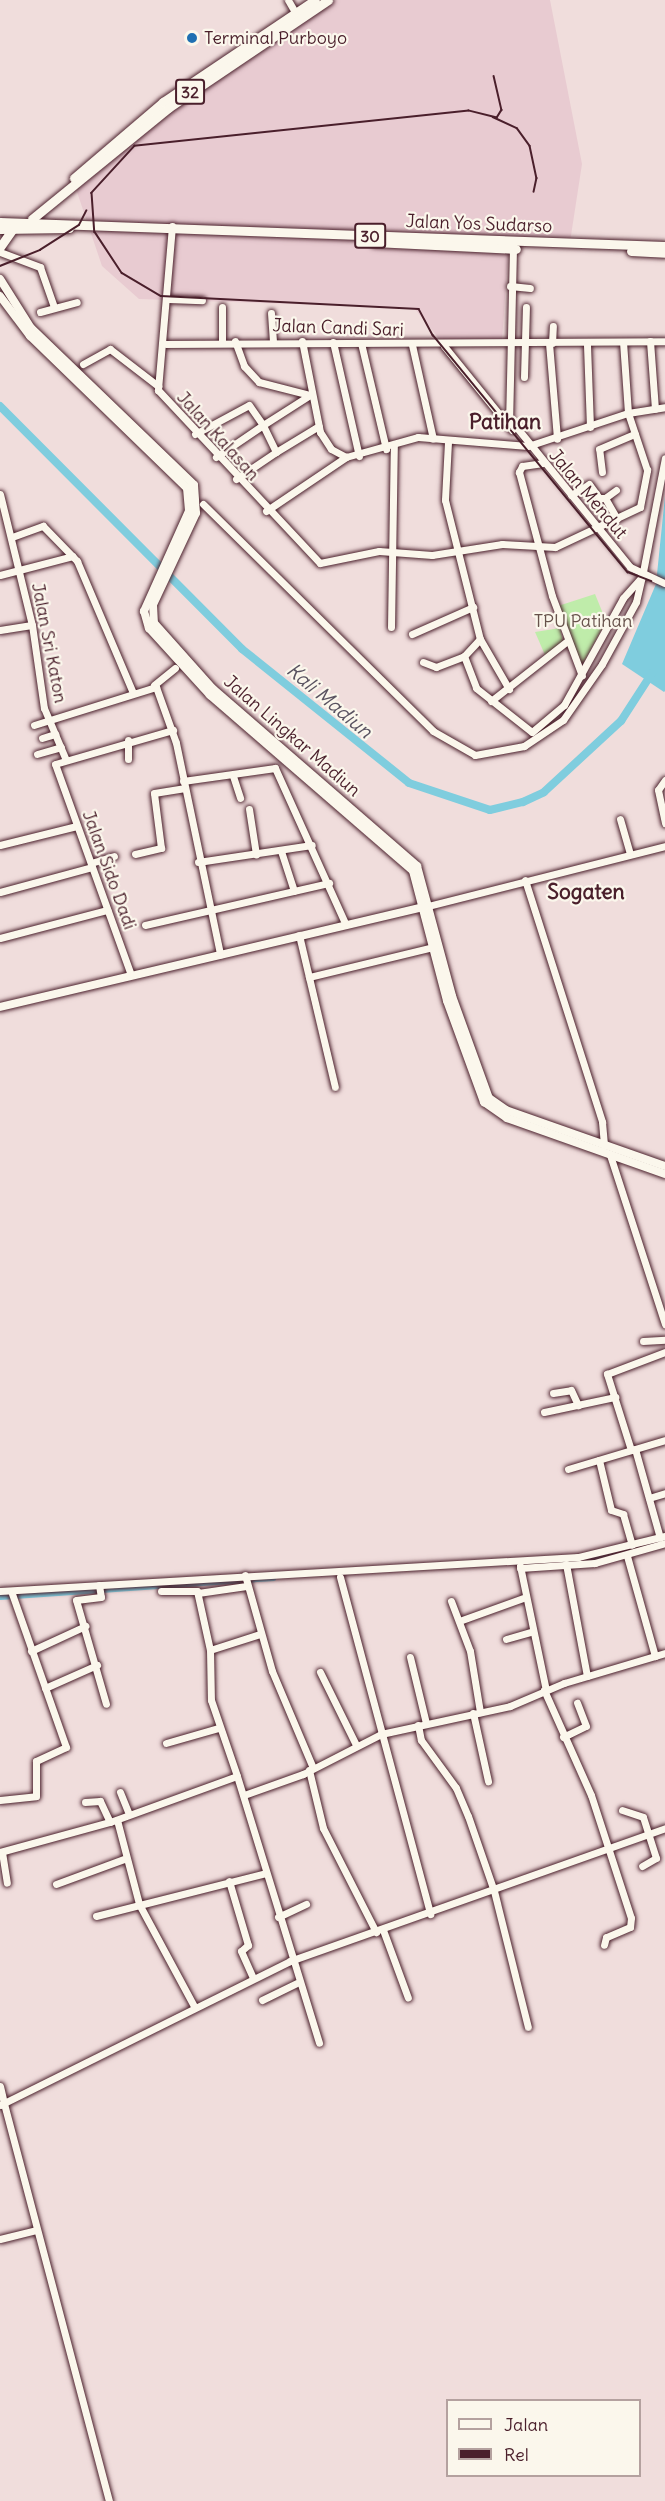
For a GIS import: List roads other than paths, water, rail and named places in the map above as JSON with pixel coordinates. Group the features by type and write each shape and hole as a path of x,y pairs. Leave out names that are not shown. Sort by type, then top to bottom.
{"highway":[{"name":"32","path":"297,16 315,0"},
{"name":"32","path":"0,222 15,224 58,196 163,102 218,69 297,16 328,0"},
{"path":"56,221 51,206 58,196"},
{"path":"58,196 58,213 76,225"},
{"name":"32","path":"0,229 31,220 51,206"},
{"name":"30","path":"31,220 76,225"},
{"path":"0,247 15,224"},
{"name":"30","path":"15,224 76,225"},
{"name":"Jalan Yos Sudarso","path":"76,225 632,248 665,253"},
{"name":"Jalan Yos Sudarso","path":"172,229 513,248 665,246"}],"main road":[{"name":"Jalan Lingkar Madiun","path":"0,279 14,307 50,351"},
{"name":"Jalan Lingkar Madiun","path":"0,296 50,351 194,485 198,502 151,602 145,620 156,638 267,743 410,858 422,873 433,947 484,1102 507,1118 665,1174"},
{"name":"Jalan Lingkar Madiun","path":"267,743 280,758 407,864 427,906 452,996 489,1098 506,1110 665,1166"},
{"path":"0,1006 427,906"}],"street":[{"path":"288,0 297,16"},
{"name":"Jalan Kalasan","path":"172,229 166,344 158,386 216,458 320,563 392,551"},
{"path":"506,419 513,248"},
{"path":"0,252 40,267 54,307"},
{"path":"510,286 530,288"},
{"path":"168,299 202,300"},
{"path":"40,312 77,302"},
{"path":"222,307 222,342"},
{"path":"524,377 526,307"},
{"path":"271,313 273,341"},
{"path":"553,326 551,343 557,439"},
{"path":"235,341 244,366 259,382 311,395"},
{"path":"302,341 319,426 331,448 346,457"},
{"name":"Jalan Candi Sari","path":"166,344 302,341 444,346 508,343 586,345 665,341"},
{"path":"650,341 655,409"},
{"path":"333,342 359,456"},
{"path":"392,551 458,554 502,544 561,546 617,519 644,502 647,470 627,413 623,342"},
{"path":"361,343 386,449"},
{"path":"412,345 433,439"},
{"path":"586,345 590,427"},
{"name":"Jalan Mendut","path":"444,346 514,430 643,576"},
{"path":"83,364 110,349 158,386"},
{"path":"216,458 311,395"},
{"path":"195,434 248,405 263,425 276,452"},
{"path":"266,511 346,457 386,449 418,437 448,442 527,445 557,439 627,413 665,407"},
{"path":"236,478 319,426"},
{"path":"602,472 599,449 635,434"},
{"path":"448,442 444,497 458,554 474,607 480,639 509,689"},
{"path":"391,627 394,446"},
{"path":"204,504 433,731 475,755 524,746 563,720 610,650 643,576 665,458"},
{"path":"543,463 519,470 538,547 566,642 582,676"},
{"path":"571,495 589,484 598,498 605,498 616,490"},
{"name":"Jalan Sri Katon","path":"0,494 32,625 49,718 66,760"},
{"path":"605,498 617,519"},
{"path":"12,537 43,526 73,556 133,693"},
{"path":"0,575 20,572 73,556"},
{"path":"643,576 662,582"},
{"path":"464,656 476,688 531,733 564,705 623,598 643,576"},
{"path":"412,634 474,607"},
{"path":"0,630 32,625"},
{"path":"423,662 436,668 464,656 480,639"},
{"path":"491,701 566,642"},
{"path":"34,725 49,718 153,685 175,668"},
{"path":"153,685 172,730 198,862 220,954"},
{"path":"66,760 128,740 172,730"},
{"path":"42,738 55,734"},
{"path":"128,740 128,759"},
{"path":"38,754 61,747"},
{"path":"275,768 280,758"},
{"name":"Jalan Sido Dadi","path":"66,760 56,762 130,975"},
{"path":"135,854 161,848 154,793 275,768"},
{"path":"275,768 329,882 346,925"},
{"path":"233,776 240,798"},
{"path":"665,780 658,790 665,823"},
{"path":"249,809 256,854"},
{"path":"620,819 630,854"},
{"path":"0,845 77,826"},
{"path":"198,862 312,845"},
{"path":"427,906 665,846"},
{"path":"281,851 294,891"},
{"path":"0,892 92,865 114,856"},
{"path":"525,880 602,1122 604,1146"},
{"path":"145,925 329,882"},
{"path":"0,938 107,910"},
{"path":"299,935 335,1087"},
{"path":"309,977 433,947"},
{"path":"610,1155 665,1324"},
{"path":"643,1341 665,1340"},
{"path":"663,1539 607,1372 665,1352"},
{"path":"553,1393 571,1390 578,1405"},
{"path":"544,1413 615,1397"},
{"path":"568,1469 665,1440"},
{"path":"599,1460 611,1510 623,1514 632,1545"},
{"path":"649,1498 665,1493"},
{"path":"565,1562 663,1539"},
{"path":"0,1591 11,1595 99,1586 245,1581 565,1562 627,1556 663,1539"},
{"path":"627,1556 655,1656"},
{"path":"565,1562 587,1676"},
{"path":"520,1563 530,1632 545,1690 611,1846 632,1925 606,1937 604,1945"},
{"path":"340,1577 430,1914"},
{"path":"161,1591 198,1593 245,1581"},
{"path":"245,1581 260,1634 308,1771 323,1828 379,1931 408,1998"},
{"path":"99,1586 101,1597 76,1599 97,1665 106,1704"},
{"path":"198,1593 210,1650 211,1700 218,1728 244,1795 290,1961 319,2043"},
{"path":"0,1800 36,1796 36,1761 66,1749 11,1595"},
{"path":"462,1620 524,1598"},
{"path":"451,1601 462,1620 488,1781"},
{"path":"31,1651 85,1626"},
{"path":"506,1639 530,1632"},
{"path":"210,1650 260,1634"},
{"path":"244,1795 308,1771 381,1734 476,1712 665,1653"},
{"path":"410,1657 426,1723"},
{"path":"45,1688 97,1665"},
{"path":"320,1672 356,1745"},
{"path":"563,1737 586,1726 577,1703"},
{"path":"418,1725 425,1747 456,1788 494,1891 528,2027"},
{"path":"166,1743 218,1728"},
{"path":"7,1883 1,1852 113,1821 237,1776"},
{"path":"120,1792 129,1814"},
{"path":"85,1803 100,1801 113,1821 139,1904 194,2006"},
{"path":"622,1810 642,1814 656,1858 642,1866"},
{"path":"2,2104 194,2006 290,1961 430,1914 665,1828"},
{"path":"56,1884 124,1859"},
{"path":"96,1916 266,1873"},
{"path":"229,1881 248,1945 242,1951 253,1978"},
{"path":"278,1917 306,1904"},
{"path":"262,2000 297,1983"},
{"path":"0,2086 2,2104 109,2501"},
{"path":"0,2239 37,2230"}],"water":[{"path":"665,496 664,692 622,664 656,584"}],"waterway":[{"name":"Kali Madiun","path":"0,406 242,649 409,783 490,810 523,802 544,792 621,721 652,673"},
{"path":"576,1560 614,1554"},
{"path":"0,1597 273,1578"}],"railway":[{"path":"494,76 502,110 497,118 469,111 135,146 92,193 95,232 122,273 161,296 419,309 433,335 628,572 651,581"},
{"path":"493,117 517,128 530,146 537,178 534,192"},
{"path":"0,266 40,250 79,225 86,211"}],"place":[{"name":"Terminal Purboyo","path":"192,38"}],"district":[{"name":"Patihan","path":"505,422"},
{"name":"Sogaten","path":"586,892"}],"park label":[{"name":"TPU Patihan","path":"583,621"}]}
